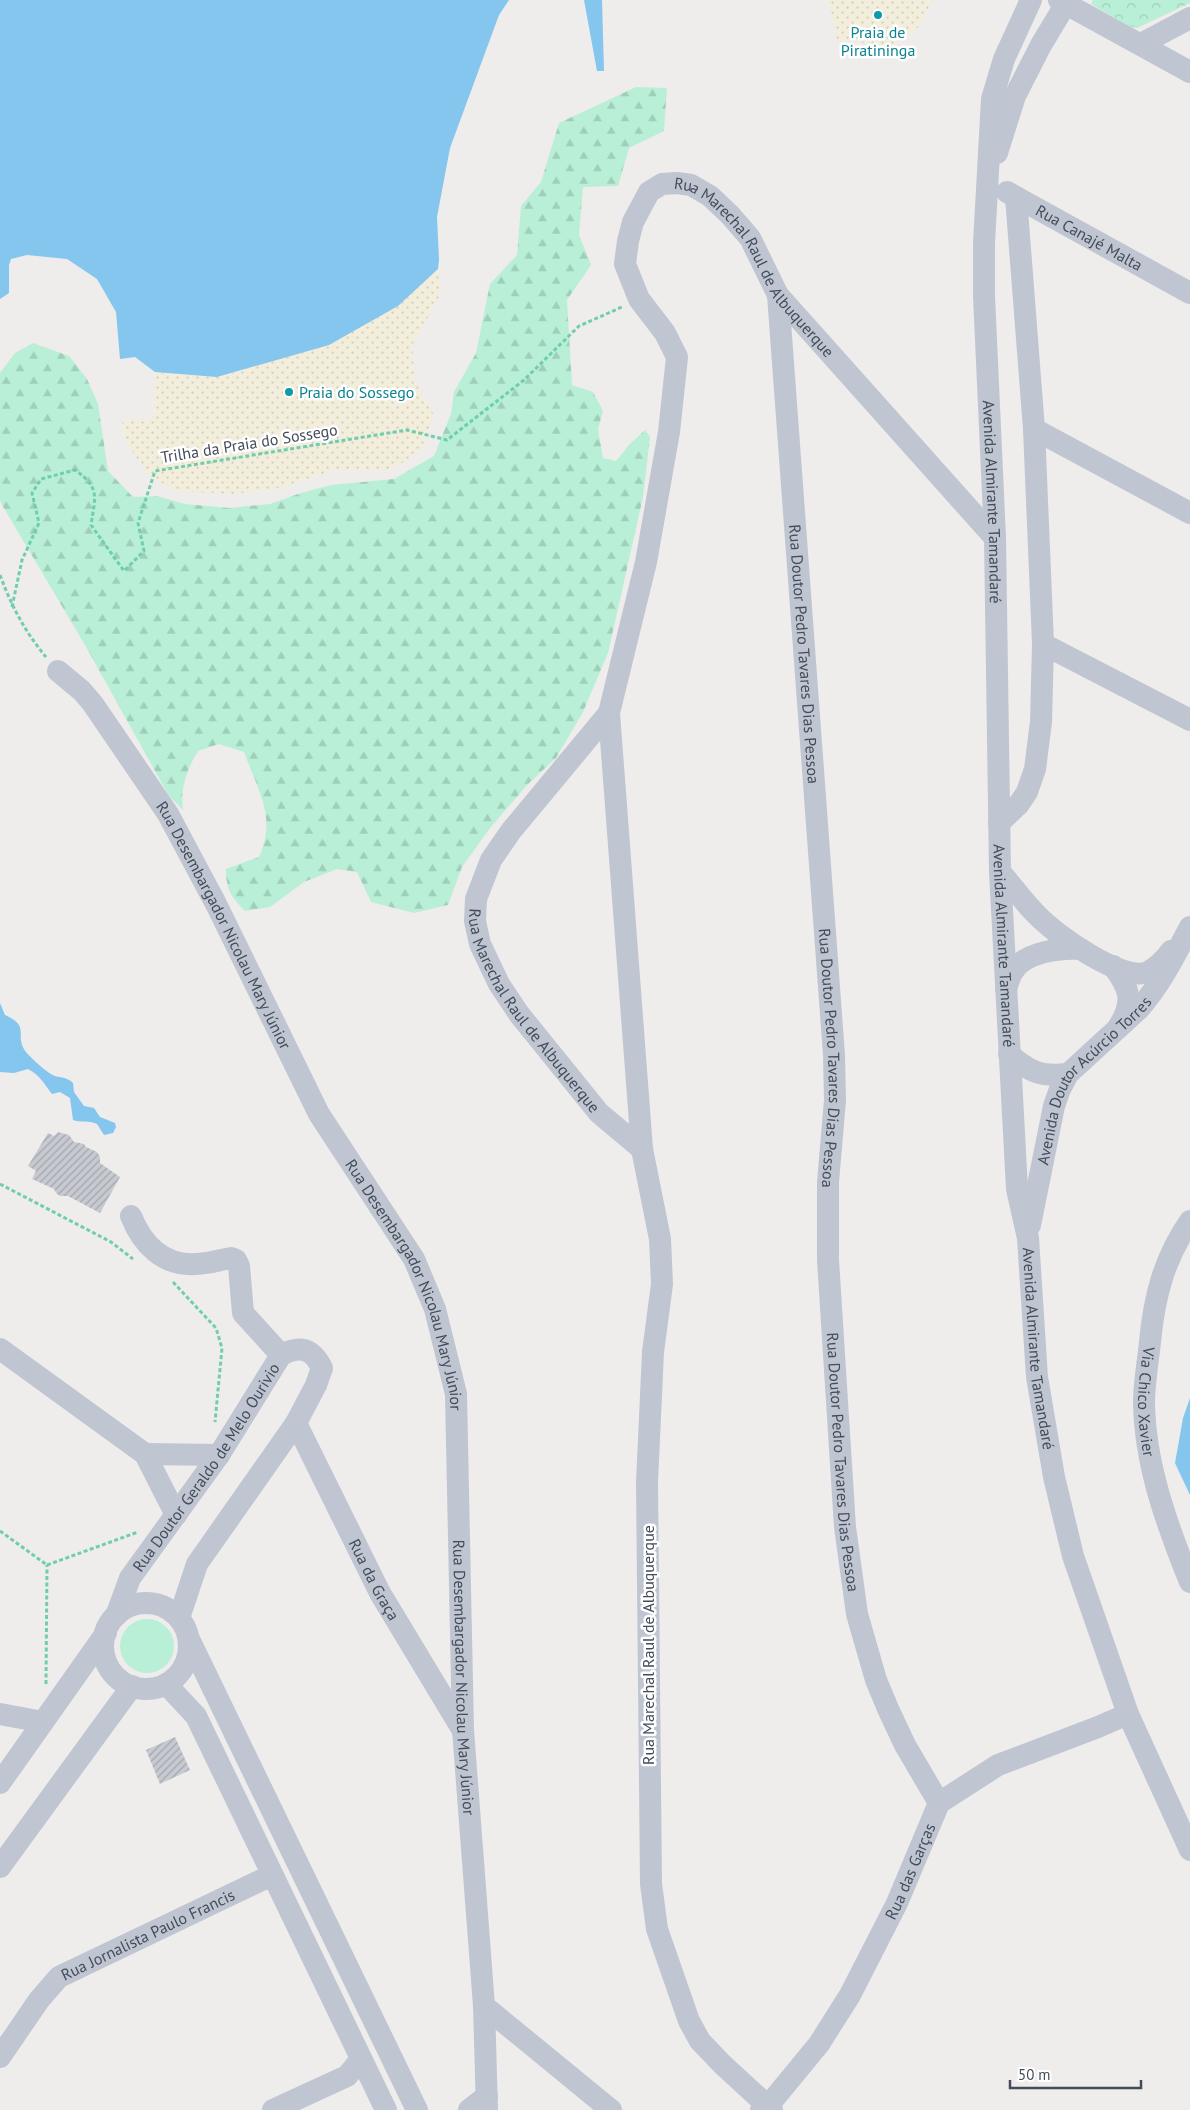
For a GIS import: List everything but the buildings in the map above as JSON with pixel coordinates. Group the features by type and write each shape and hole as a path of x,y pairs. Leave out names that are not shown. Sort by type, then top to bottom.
{"street":[{"name":"Avenida Almirante Tamandaré","path":"1031,0 1004,59 994,91 990,121 984,243 984,296 995,538 1000,872 1017,1189 1028,1238 1037,1377 1054,1477 1073,1556 1128,1714 1187,1836"},
{"name":"Avenida Almirante Tamandaré","path":"988,183 1015,96 1064,1"},
{"path":"1064,1 1190,72"},
{"path":"1141,44 1190,18"},
{"name":"Rua Marechal Raul de Albuquerque","path":"767,2108 700,2041 689,2021 657,1929 651,1884 647,1482 653,1352 662,1284 660,1239 642,1149 609,714 646,562 669,432 677,357 665,333 639,299 625,264 633,222 649,192 662,184 677,183 691,185 710,196 730,215 750,238 778,295 995,538"},
{"name":"Rua Canajé Malta","path":"988,183 1190,293"},
{"name":"Avenida Almirante Tamandaré","path":"999,823 1019,804 1027,792 1035,769 1041,722 1042,644 1034,429 1016,197"},
{"name":"Rua Doutor Pedro Tavares Dias Pessoa","path":"778,295 834,1055 835,1100 828,1182 828,1260 845,1527 857,1614 876,1680 905,1745 938,1803"},
{"path":"1034,429 1190,513"},
{"path":"1042,644 1190,720"},
{"name":"Rua Desembargador Nicolau Mary Júnior","path":"58,671 82,691 93,704 168,814 216,904 319,1114 414,1259 435,1309 456,1394 463,1730 484,2006 487,2103 469,2110"},
{"name":"Rua Marechal Raul de Albuquerque","path":"609,714 511,831 491,860 476,899 475,921 480,944 499,984 519,1014 599,1113 642,1149"},
{"name":"Avenida Doutor Acúrcio Torres","path":"1000,872 1040,918 1080,949 1129,973 1148,972 1162,962 1188,934"},
{"name":"Avenida Doutor Acúrcio Torres","path":"1028,1238 1054,1106 1060,1089 1068,1074 1139,1009 1161,981 1188,934"},
{"path":"1006,990 1012,972 1032,957 1059,948 1080,949"},
{"path":"1113,966 1126,984 1128,992 1127,1010 1117,1030"},
{"path":"1009,1054 1024,1067 1037,1074 1052,1076 1068,1074"},
{"path":"131,1216 137,1231 151,1250 167,1259 184,1264 196,1264 231,1258 236,1260 239,1266 243,1312 281,1355"},
{"name":"Via Chico Xavier","path":"1190,1221 1165,1264 1153,1308 1144,1402 1146,1438 1155,1480 1168,1525 1190,1582"},
{"name":"Rua Doutor Geraldo de Melo Ourivio","path":"2,1774 44,1720 111,1624 130,1578 175,1517 281,1355 294,1348 307,1351 317,1359 322,1368 316,1385 296,1423 197,1564 179,1618"},
{"path":"0,1349 145,1454 175,1517"},
{"name":"Rua da Graça","path":"296,1423 380,1593 463,1730"},
{"path":"145,1454 215,1455"},
{"path":"189,1639 189,1652 184,1665 176,1676 166,1684 155,1688 143,1689 120,1680 111,1670 106,1659 104,1646 111,1624 133,1605 145,1602 158,1604 170,1609 186,1628 189,1639 418,2110"},
{"path":"166,1684 196,1716 272,1875 359,2071 386,2110"},
{"path":"0,1866 132,1686"},
{"path":"0,1714 44,1720"},
{"name":"Rua das Garças","path":"767,2108 820,2044 850,1996 878,1942 938,1803 998,1765 1128,1714"},
{"name":"Rua Jornalista Paulo Francis","path":"0,2057 39,2000 59,1977 272,1875"},
{"path":"484,2006 611,2110"},
{"path":"272,2110 359,2071"}],"path":[{"name":"Trilha da Praia do Sossego","path":"12,607 22,560 39,523 32,494 41,478 75,470 87,478 96,493 91,525 124,571 144,551 138,523 155,471 407,430 447,440 524,380 579,326 639,299"},
{"path":"0,575 12,607 34,643 58,671"},
{"path":"0,1184 111,1242 135,1260"},
{"path":"165,1278 172,1282 216,1328 222,1348 215,1455"},
{"path":"47,1565 175,1517"},
{"path":"0,1531 47,1565"},
{"path":"44,1720 47,1565"}],"green space":[{"path":"1093,0 1190,0 1190,3 1137,28 1129,26 1091,4"},
{"path":"636,87 667,88 664,131 629,148 618,186 583,187 579,235 591,265 567,300 572,385 593,392 603,411 598,429 603,458 616,461 645,430 650,437 643,497 608,653 583,712 556,758 528,784 490,828 462,867 448,905 414,913 371,902 357,872 337,869 304,882 270,907 245,911 230,892 226,869 259,857 264,843 266,816 260,792 244,752 219,744 198,751 185,779 182,802 183,810 169,796 85,645 0,500 0,373 15,353 33,343 69,356 87,379 98,404 108,471 133,497 157,496 185,504 229,508 270,504 331,485 394,479 434,456 451,414 454,392 476,353 490,284 517,255 521,206 541,182 559,123"},
{"path":"142,1619 152,1619 162,1623 170,1631 174,1646 170,1661 162,1669 152,1673 142,1673 132,1669 124,1661 120,1651 120,1641 124,1631 132,1623"}],"sand":[{"name":"Praia de Piratininga","path":"828,0 932,0 920,26 886,49 865,43 837,40"},
{"name":"Praia do Sossego","path":"438,269 441,286 438,300 412,345 415,381 434,415 421,450 392,470 335,470 283,487 235,494 176,491 148,475 126,442 122,423 133,418 145,422 154,416 155,372 217,377 329,345 398,306"}],"water":[{"path":"0,0 509,0 499,15 450,148 437,217 438,269 398,306 329,345 217,377 155,372 135,357 120,359 116,312 97,279 67,259 27,255 11,259 9,265 9,293 0,299"},
{"path":"584,0 602,0 604,71 597,71"},
{"path":"0,1003 5,1015 18,1023 22,1046 26,1052 48,1072 71,1081 74,1092 84,1106 94,1108 100,1117 115,1123 116,1127 113,1133 104,1135 97,1124 73,1120 70,1098 60,1092 52,1094 32,1071 28,1069 14,1073 0,1072"},
{"path":"1190,1398 1190,1495 1175,1463 1183,1418"}],"place":[{"name":"Praia de Piratininga","path":"878,15"},
{"name":"Praia do Sossego","path":"289,392"}]}
